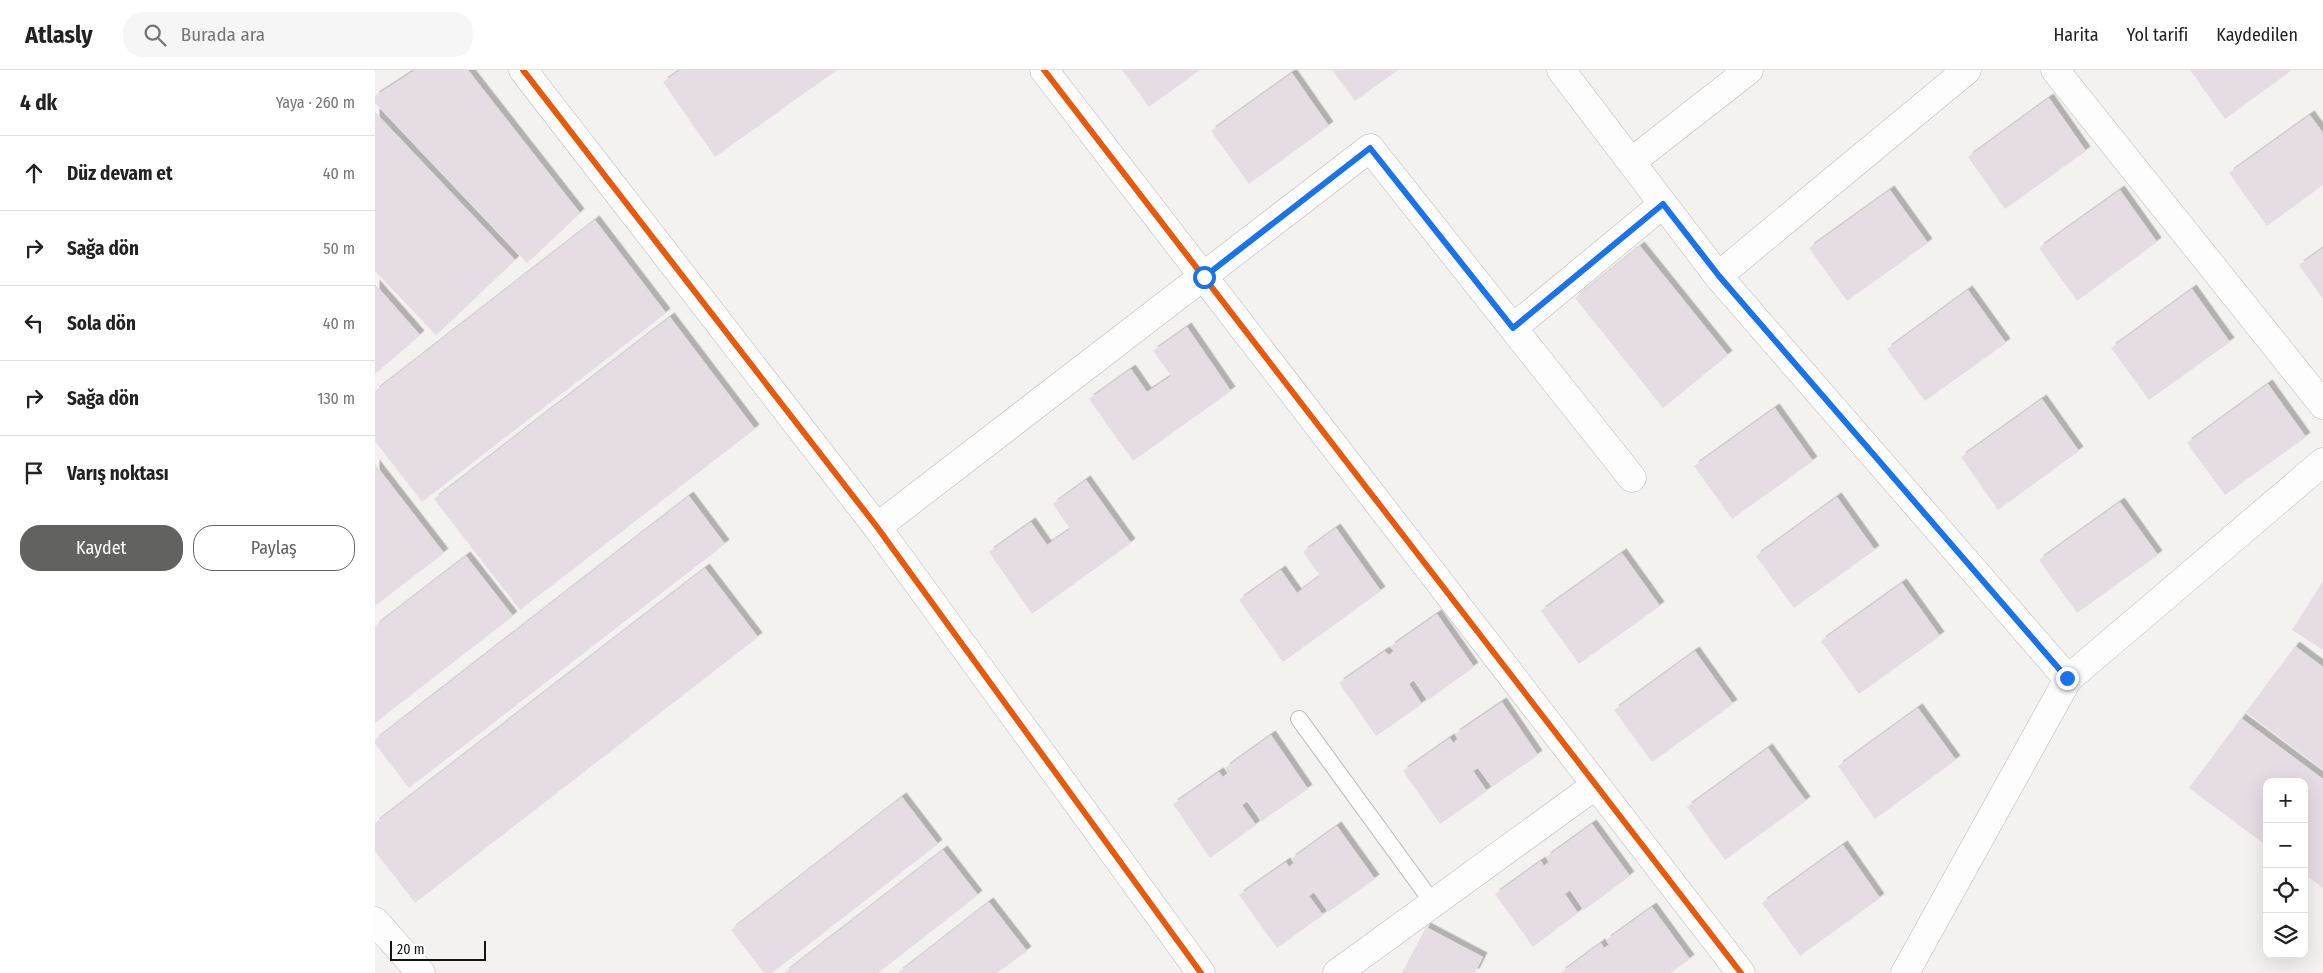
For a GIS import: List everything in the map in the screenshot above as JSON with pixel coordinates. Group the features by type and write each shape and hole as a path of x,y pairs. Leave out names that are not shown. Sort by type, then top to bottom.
{"street":[{"path":"523,70 877,527 1201,973"},
{"path":"1044,70 1741,973"},
{"path":"1561,70 1719,276 2067,678"},
{"path":"1631,162 1749,70"},
{"path":"1719,276 1967,70"},
{"path":"2055,70 2323,405"},
{"path":"877,527 1370,148 1632,478"},
{"path":"1513,328 1663,204"},
{"path":"1905,973 2067,678 2323,462"},
{"path":"1337,973 1596,785"},
{"path":"375,921 421,973"}],"lane":[{"path":"1299,719 1433,903"}],"building":[{"path":"415,70 468,70 580,213 527,263 375,103 375,96"},
{"path":"680,70 837,70 715,157 663,82"},
{"path":"1122,70 1200,70 1149,107"},
{"path":"1332,70 1398,70 1355,101"},
{"path":"2190,70 2292,70 2225,119"},
{"path":"1292,73 1329,126 1249,184 1211,131"},
{"path":"2049,98 2086,151 2005,209 1968,157"},
{"path":"375,112 515,260 436,335 375,271"},
{"path":"2310,115 2323,133 2323,185 2267,226 2229,173"},
{"path":"1890,190 1928,243 1847,301 1809,248"},
{"path":"2120,190 2157,242 2077,301 2039,248"},
{"path":"595,220 666,313 422,502 375,441 375,391"},
{"path":"1640,246 1728,355 1663,408 1575,298"},
{"path":"2323,248 2323,299 2299,265"},
{"path":"375,284 420,335 375,374"},
{"path":"2192,289 2230,342 2149,400 2111,348"},
{"path":"1968,290 2006,343 1925,401 1887,349"},
{"path":"670,317 755,429 520,610 434,499"},
{"path":"1187,327 1231,391 1133,461 1089,399 1131,369 1147,392 1171,376 1153,351"},
{"path":"2268,384 2306,437 2225,495 2187,443"},
{"path":"2042,399 2079,451 1998,510 1961,457"},
{"path":"1775,408 1813,461 1732,519 1694,466"},
{"path":"375,464 444,553 375,606"},
{"path":"1086,480 1131,543 1032,614 989,552 1031,522 1047,545 1070,529 1053,504"},
{"path":"689,496 725,544 409,788 375,744 375,740"},
{"path":"1837,497 1875,550 1794,608 1756,556"},
{"path":"2120,502 2158,555 2077,613 2039,560"},
{"path":"1336,528 1381,591 1283,662 1239,600 1281,570 1297,593 1320,576 1303,552"},
{"path":"1622,553 1660,606 1579,664 1541,611"},
{"path":"466,556 513,616 375,723 375,626"},
{"path":"705,568 758,637 415,903 375,851 375,823"},
{"path":"2323,581 2323,650 2292,630"},
{"path":"1902,583 1940,636 1859,694 1821,641"},
{"path":"1437,614 1474,667 1428,700 1414,680 1409,684 1422,704 1376,736 1339,683 1385,651 1389,655 1394,651 1390,647"},
{"path":"2295,646 2323,667 2323,770 2246,712"},
{"path":"1695,651 1733,704 1652,762 1614,710"},
{"path":"1502,702 1538,755 1492,787 1478,768 1473,771 1487,791 1440,824 1403,771 1450,738 1453,743 1458,739 1455,734"},
{"path":"1918,708 1956,760 1875,819 1838,766"},
{"path":"2241,718 2323,779 2323,888 2308,877 2308,778 2263,778 2263,843 2189,788"},
{"path":"1271,735 1308,789 1262,821 1248,801 1242,805 1256,825 1210,858 1173,804 1219,772 1223,777 1228,773 1225,768"},
{"path":"1768,748 1806,801 1725,860 1687,807"},
{"path":"902,797 938,844 772,973 764,973 731,930"},
{"path":"1592,824 1630,876 1584,910 1570,890 1565,894 1578,913 1533,947 1495,894 1541,861 1544,866 1549,862 1546,857"},
{"path":"1337,826 1375,879 1328,912 1314,892 1309,896 1323,915 1277,948 1239,895 1286,862 1289,867 1294,863 1291,859"},
{"path":"1843,845 1880,898 1800,956 1762,903"},
{"path":"943,850 978,895 878,973 784,973"},
{"path":"989,902 1027,951 997,973 898,973"},
{"path":"1652,907 1690,959 1671,973 1560,973 1601,943 1604,948 1609,945 1606,940"},
{"path":"1426,927 1483,957 1475,973 1402,973"}],"cycle path":[{"path":"523,70 877,527 1201,973"},
{"path":"1044,70 1741,973"}],"route":[{"path":"1204,277 1370,148 1513,328 1663,204 1719,276 2067,678"}]}
